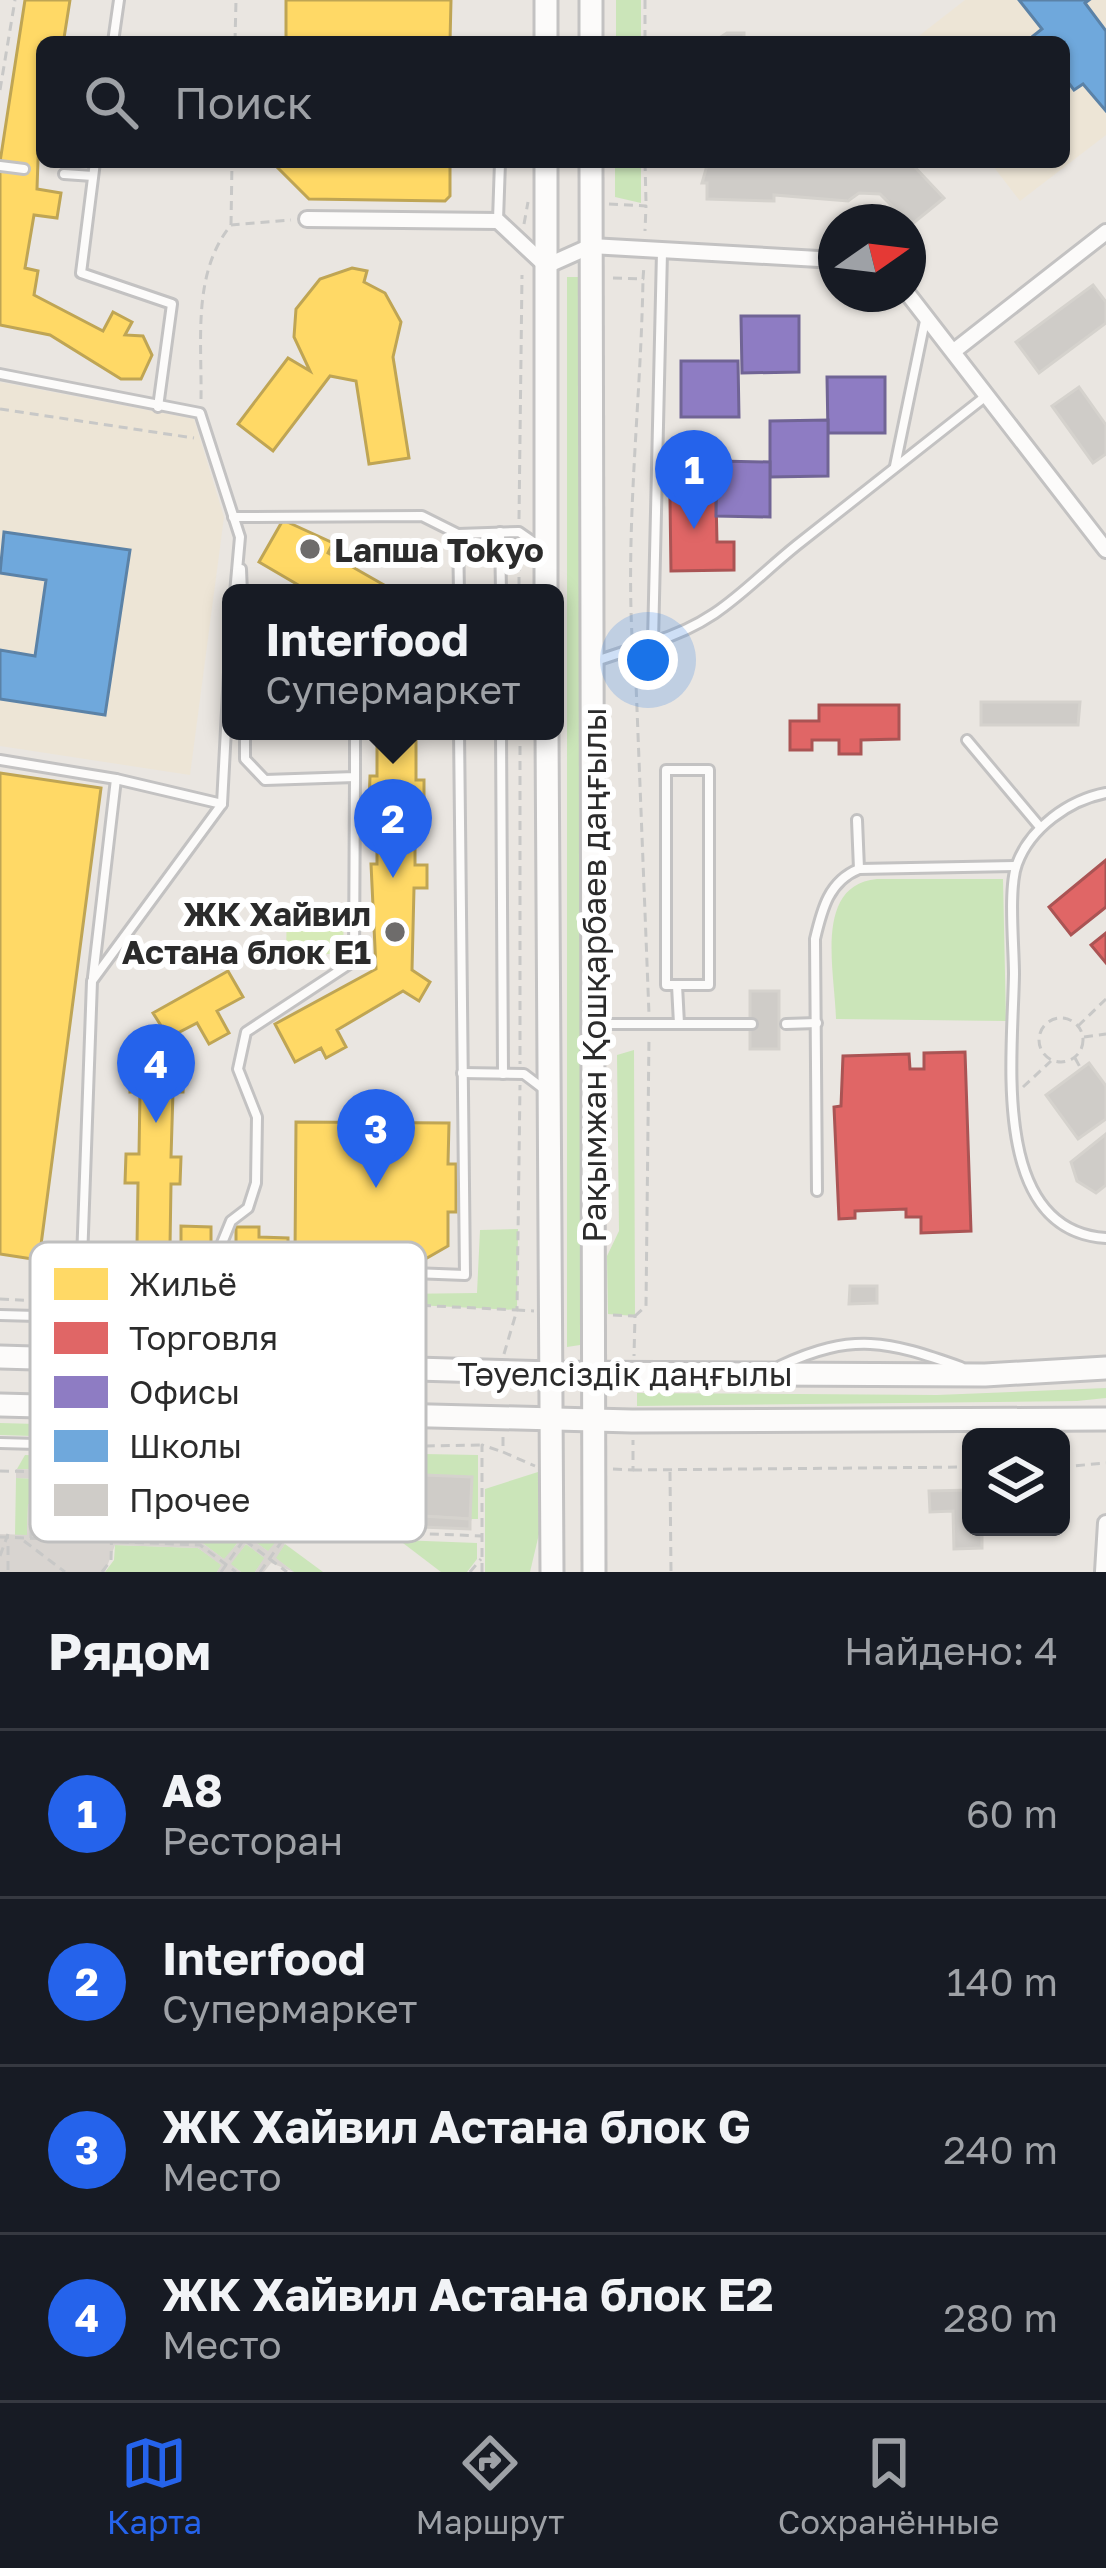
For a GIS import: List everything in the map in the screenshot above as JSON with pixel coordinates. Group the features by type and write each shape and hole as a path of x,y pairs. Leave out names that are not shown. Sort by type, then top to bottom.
{"main road":[{"path":"546,0 546,36"},
{"path":"591,0 591,36"},
{"path":"546,168 546,584"},
{"name":"Рақымжан Қошқарбаев даңғылы","path":"591,168 594,1572"},
{"name":"Рақымжан Қошқарбаев даңғылы","path":"548,740 552,1572"},
{"name":"Тәуелсіздік даңғылы","path":"0,1357 30,1358"},
{"name":"Тәуелсіздік даңғылы","path":"426,1371 985,1376 1106,1368"},
{"name":"Тәуелсіздік даңғылы","path":"0,1405 30,1406"},
{"name":"Тәуелсіздік даңғылы","path":"426,1414 553,1420 1106,1418"}],"street":[{"path":"307,219 498,221 546,266 591,246 818,259"},
{"path":"954,352 1106,232"},
{"path":"923,312 1106,550"},
{"path":"1103,1572 1106,1523"}],"lane":[{"path":"114,36 119,0"},
{"path":"0,166 24,169"},
{"path":"94,168 81,272 172,304 158,407"},
{"path":"498,221 500,168"},
{"path":"64,174 93,176"},
{"path":"653,642 662,250"},
{"path":"895,467 926,316"},
{"path":"0,374 200,413 240,537 238,584"},
{"path":"592,663 714,618 987,394"},
{"path":"233,517 422,516 458,534 519,532 546,550"},
{"path":"500,532 501,584"},
{"path":"458,534 459,584"},
{"path":"92,981 222,804 225,740"},
{"path":"244,740 244,759 265,780 355,777"},
{"path":"222,1242 231,1221 248,1208 256,1183 257,1117 238,1069 246,1032 354,961 355,740"},
{"path":"426,1274 465,1275 459,740"},
{"path":"501,740 503,1074"},
{"path":"967,740 1040,827"},
{"path":"0,760 116,779 222,804"},
{"path":"666,770 709,770 709,985 677,985 666,985 666,770"},
{"path":"84,1242 92,981 116,779"},
{"path":"1106,793 1085,797 1040,827 1016,866 1012,1096 1020,1167 1046,1211 1088,1237 1106,1238"},
{"path":"857,820 860,869"},
{"path":"817,1190 815,938 822,905 844,875 860,869 1016,866"},
{"path":"677,985 679,1024"},
{"path":"786,1024 817,1023"},
{"path":"593,1024 752,1024"},
{"path":"462,1073 520,1074 550,1094"},
{"path":"0,1315 30,1315"},
{"path":"0,1443 30,1444"},
{"path":"540,1572 552,1533"}],"path":[{"path":"0,90 14,0"},
{"path":"235,36 236,0"},
{"path":"645,0 645,36"},
{"path":"200,413 202,290 214,247 231,225 232,168"},
{"path":"645,168 646,206"},
{"path":"231,225 307,219"},
{"path":"519,584 522,275"},
{"path":"634,1358 635,1316 646,1306 650,1024 631,460 641,401 643,279"},
{"path":"70,419 76,390"},
{"path":"0,409 208,440"},
{"path":"504,1356 517,1310 520,740"},
{"path":"1078,1026 1106,999"},
{"path":"1039,1042 1044,1024 1055,1018 1078,1026 1083,1038 1074,1057"},
{"path":"1083,1038 1106,1034"},
{"path":"1013,1042 1039,1042"},
{"path":"1039,1042 1053,1060"},
{"path":"1012,1096 1053,1060 1074,1057"},
{"path":"1074,1057 1081,1069"},
{"path":"0,1299 30,1301"},
{"path":"426,1305 542,1311"},
{"path":"608,1314 635,1316"},
{"path":"502,1452 503,1435"},
{"path":"633,1438 633,1470"},
{"path":"426,1446 482,1445 539,1468"},
{"path":"482,1445 482,1572"},
{"path":"1070,1465 1106,1463"},
{"path":"670,1468 671,1572"},
{"path":"611,1469 962,1468"},
{"path":"0,1471 30,1472"},
{"path":"426,1534 482,1536"},
{"path":"8,1536 8,1572"},
{"path":"0,1537 30,1538"},
{"path":"20,1538 65,1572"},
{"path":"102,1572 111,1560 112,1542"},
{"path":"134,1542 200,1545 236,1572"},
{"path":"221,1572 243,1542"},
{"path":"247,1542 287,1572"},
{"path":"260,1572 281,1542"},
{"path":"0,1556 8,1546"},
{"path":"470,1572 482,1557"}],"shaded area":[{"path":"965,0 1106,0 1106,135 1070,163 1070,36 919,36"},
{"path":"995,168 1063,168 1020,201"},
{"path":"0,382 194,419 224,517 190,775 0,746"},
{"path":"16,1469 30,1469 30,1478 16,1478"},
{"path":"28,1504 30,1542 201,1542 224,1559 238,1542 255,1542 268,1551 282,1542 276,1558 294,1572 271,1563 264,1572 255,1572 264,1558 246,1544 231,1564 241,1572 217,1572 221,1565 198,1548 115,1545 105,1572 0,1572 0,1534 27,1535"}],"green space":[{"path":"616,0 641,0 641,36 616,36"},
{"path":"615,168 641,168 641,203 615,197"},
{"path":"567,277 582,277 583,1313 580,1345 567,1347"},
{"path":"877,879 1003,879 1006,1021 836,1019 832,934 843,897 857,885"},
{"path":"287,907 344,908 343,954 286,954"},
{"path":"634,1050 635,1316 608,1314 607,1256 619,1231 617,1055"},
{"path":"518,1229 517,1310 426,1306 426,1294 477,1293 480,1230"},
{"path":"1106,1388 1106,1398 1077,1401 637,1406 637,1393 937,1395"},
{"path":"0,1423 30,1424 30,1436 0,1435"},
{"path":"426,1454 478,1455 478,1519 470,1519 472,1478 426,1475"},
{"path":"25,1455 30,1455 30,1469 17,1469"},
{"path":"538,1472 539,1534 530,1572 485,1572 485,1489"},
{"path":"16,1478 30,1478 27,1536 15,1535"},
{"path":"201,1542 238,1542 225,1560"},
{"path":"255,1542 276,1542 269,1552"},
{"path":"402,1542 477,1543 477,1559 467,1572 441,1572"},
{"path":"246,1544 265,1558 255,1572 241,1572 230,1564"},
{"path":"285,1544 323,1572 294,1572 275,1558"},
{"path":"115,1545 198,1548 222,1565 217,1572 105,1572 114,1560"}],"building: Жильё":[{"path":"25,0 70,0 64,36 36,36 37,189 61,193 57,218 34,215 25,268 38,271 34,295 103,331 113,312 132,322 125,335 143,336 152,355 141,379 121,379 50,335 0,325 0,162"},
{"path":"286,0 451,0 450,36 286,36"},
{"path":"278,168 450,168 450,196 445,201 309,199"},
{"path":"352,268 367,271 364,282 385,293 401,322 393,357 409,458 369,464 356,381 330,376 273,451 238,424 288,358 310,371 294,337 296,309 320,279"},
{"path":"283,520 333,543 328,553 382,584 297,584 259,562"},
{"name":"ЖК Хайвил Астана блок E1","path":"377,740 416,740 416,780 424,780 424,802 415,802 415,865 427,865 427,888 414,888 412,970 430,982 419,1001 403,991 337,1030 346,1047 326,1058 321,1048 295,1062 275,1024 376,969 371,864 377,864 377,804 369,804 370,776 377,776"},
{"path":"0,773 101,788 41,1242 30,1242 30,1259 0,1254"},
{"path":"228,971 243,997 217,1011 229,1033 209,1044 197,1023 174,1035 173,1069 184,1069 183,1092 173,1092 171,1157 181,1157 180,1184 171,1184 170,1242 137,1242 138,1183 125,1183 126,1154 139,1154 140,1092 130,1092 130,1066 140,1066 140,1043 163,1042 165,1032 153,1013"},
{"path":"296,1122 449,1123 448,1164 456,1164 456,1212 448,1212 448,1246 426,1258 426,1242 295,1242"},
{"path":"181,1226 211,1227 211,1242 181,1242"},
{"path":"236,1227 259,1227 259,1237 288,1238 288,1242 236,1242"}],"building: Торговля":[{"path":"670,499 716,499 717,542 734,542 734,570 671,571"},
{"path":"819,705 899,705 899,739 861,740 861,754 839,754 839,740 812,740 812,750 790,750 790,721 819,721"},
{"path":"1106,860 1106,907 1071,935 1049,907"},
{"path":"1106,933 1106,963 1091,945"},
{"path":"965,1052 971,1231 921,1233 921,1217 906,1217 906,1209 855,1211 855,1218 839,1219 834,1107 841,1106 843,1056 909,1054 910,1069 924,1069 924,1053"}],"building: Офисы":[{"path":"741,316 799,316 799,372 742,373"},
{"path":"681,361 738,361 739,417 681,417"},
{"path":"827,377 885,377 885,433 828,433"},
{"path":"828,420 828,476 770,477 770,421"},
{"path":"717,461 770,462 770,517 716,516"}],"building: Школы":[{"path":"1019,0 1089,0 1085,3 1106,31 1106,111 1083,84 1074,90 1070,85 1070,36 1033,36 1042,29"},
{"path":"4,532 130,550 105,715 0,699 0,650 35,656 46,580 0,573"}],"building: Прочее":[{"path":"706,168 916,168 944,198 926,213 926,204 890,204 880,194 859,193 848,201 774,195 774,201 707,199 707,183 702,183"},
{"path":"1093,285 1106,302 1106,323 1039,373 1016,342"},
{"path":"1079,387 1106,425 1106,454 1093,463 1052,406"},
{"path":"981,702 1080,702 1078,725 981,725"},
{"path":"750,991 779,991 779,1049 750,1049"},
{"path":"1089,1063 1106,1086 1106,1119 1078,1139 1046,1095"},
{"path":"1106,1134 1106,1185 1096,1193 1077,1181 1071,1162"},
{"path":"850,1286 877,1286 877,1303 849,1304"},
{"path":"426,1475 472,1477 470,1519 426,1516"},
{"path":"962,1490 962,1536 982,1536 982,1548 954,1549 953,1511 930,1512 929,1491"},
{"path":"426,1516 470,1519 470,1529 426,1527"}],"place":[{"name":"А8","path":"694,529"},
{"name":"Lапша Tokyo","path":"310,549"},
{"name":"Interfood","path":"393,878"},
{"name":"ЖК Хайвил Астана блок E1","path":"395,932"},
{"name":"ЖК Хайвил Астана блок E2","path":"156,1123"},
{"name":"ЖК Хайвил Астана блок G","path":"376,1188"}]}
